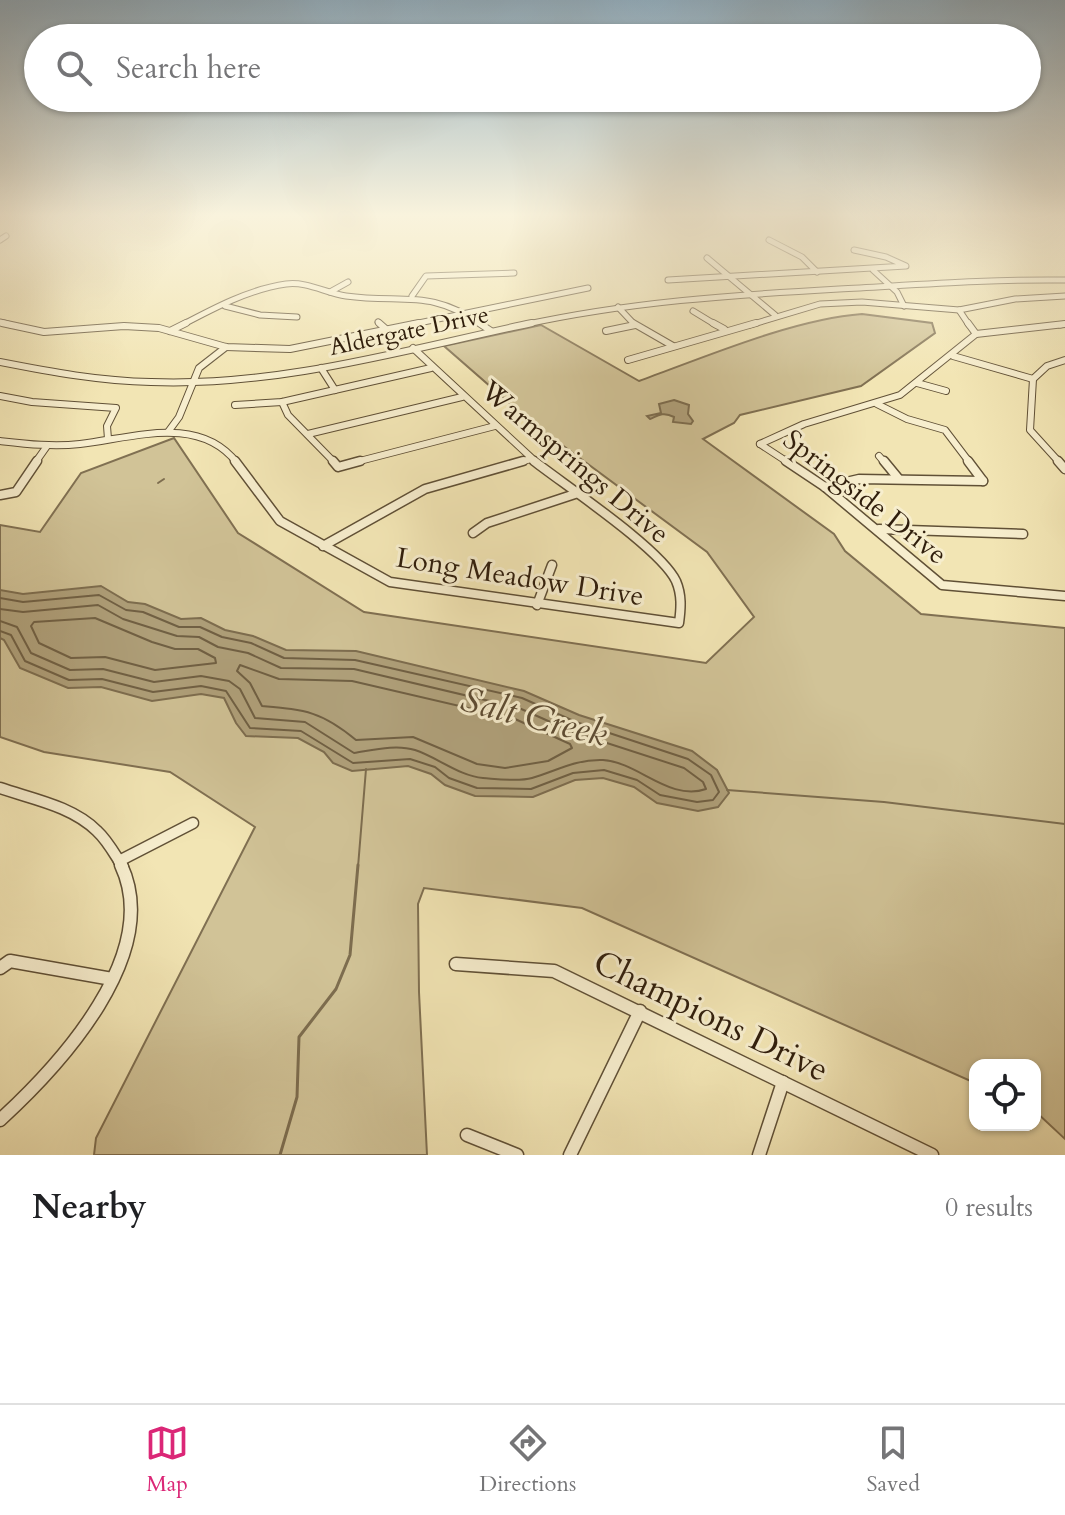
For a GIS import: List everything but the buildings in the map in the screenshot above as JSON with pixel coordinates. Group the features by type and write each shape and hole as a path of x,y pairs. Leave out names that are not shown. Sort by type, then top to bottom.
{"street":[{"path":"727,269 748,294 775,315"},
{"path":"814,269 817,272"},
{"path":"668,280 882,269"},
{"path":"873,270 903,300 904,306"},
{"path":"412,296 426,276 514,273"},
{"path":"1048,279 1065,295"},
{"name":"Aldergate Drive","path":"0,362 86,379 192,383 321,368 618,307 748,294 1065,280"},
{"path":"329,293 348,282"},
{"path":"170,331 225,305 285,284 359,297 412,296 445,302 491,331"},
{"path":"0,322 44,332 124,326 170,331 226,347 290,349 588,288"},
{"path":"628,360 724,329 836,302 959,310 1015,299 1065,295"},
{"path":"225,305 260,315 297,317"},
{"path":"618,307 635,325 673,346"},
{"path":"959,310 976,334"},
{"path":"693,311 724,329"},
{"path":"378,322 387,330"},
{"path":"877,404 900,395 917,383 976,334 1065,324"},
{"path":"606,331 635,325"},
{"path":"168,432 179,417 192,383 206,360 226,347"},
{"name":"Warmsprings Drive","path":"413,348 531,459 655,554 675,579 682,602 679,623"},
{"path":"953,356 1033,379"},
{"path":"1065,360 1047,366 1033,379 1030,430 1065,469"},
{"path":"321,368 335,390"},
{"path":"235,405 282,402 431,368"},
{"path":"917,383 946,391"},
{"path":"0,396 32,402 116,408 107,426 108,439"},
{"path":"308,434 462,397"},
{"path":"282,402 288,415 338,467 495,426"},
{"path":"825,487 859,479 983,481 945,430 907,419 877,404"},
{"name":"Springside Drive","path":"877,404 804,424 760,444 825,487 879,529 942,585 1065,596"},
{"name":"Long Meadow Drive","path":"0,441 47,446 168,432 207,438 225,448 274,515 390,582 679,623"},
{"path":"0,495 16,492 47,446"},
{"path":"879,456 898,478"},
{"path":"323,546 425,489 531,459"},
{"path":"473,533 487,523 575,494"},
{"path":"879,529 1023,534"},
{"path":"537,605 552,565"},
{"path":"0,788 84,821 101,834 119,861 130,890 131,908 130,931 112,979 85,1026 36,1088 0,1120"},
{"path":"119,861 193,823"},
{"path":"0,968 10,961 112,979"},
{"name":"Champions Drive","path":"456,964 554,971 932,1155"},
{"path":"570,1155 640,1011"},
{"path":"759,1155 783,1082"},
{"path":"467,1135 517,1155"}],"shaded area":[{"path":"862,314 932,323 935,333 861,386 740,415 734,423 703,439 834,534 845,551 921,614 1065,628 1065,1139 1041,1117 1041,1059 969,1059 969,1080 582,908 424,888 418,904 427,1155 94,1155 96,1138 255,827 170,772 44,752 0,737 0,525 40,532 81,473 174,438 238,533 364,612 706,663 754,617 707,552 531,422 444,346 541,325 639,381 779,331"}],"water":[{"path":"674,400 689,405 691,424 673,422 674,417 665,414 650,419 647,416 661,413 659,404"},
{"path":"101,586 128,602 145,604 181,619 201,618 225,630 253,636 286,650 356,651 524,691 579,715 692,751 717,770 729,793 718,807 698,811 657,803 634,787 603,778 575,780 533,797 475,796 408,766 352,771 333,763 324,752 298,738 246,736 224,698 201,694 152,701 101,687 68,688 20,668 0,638 0,590 23,594"}],"waterway":[{"path":"158,483 164,479"},
{"path":"358,867 366,769"},
{"name":"Salt Creek","path":"727,790 884,802 1065,824"},
{"path":"280,1155 297,1097 299,1037 336,989 350,955 358,865"}]}
